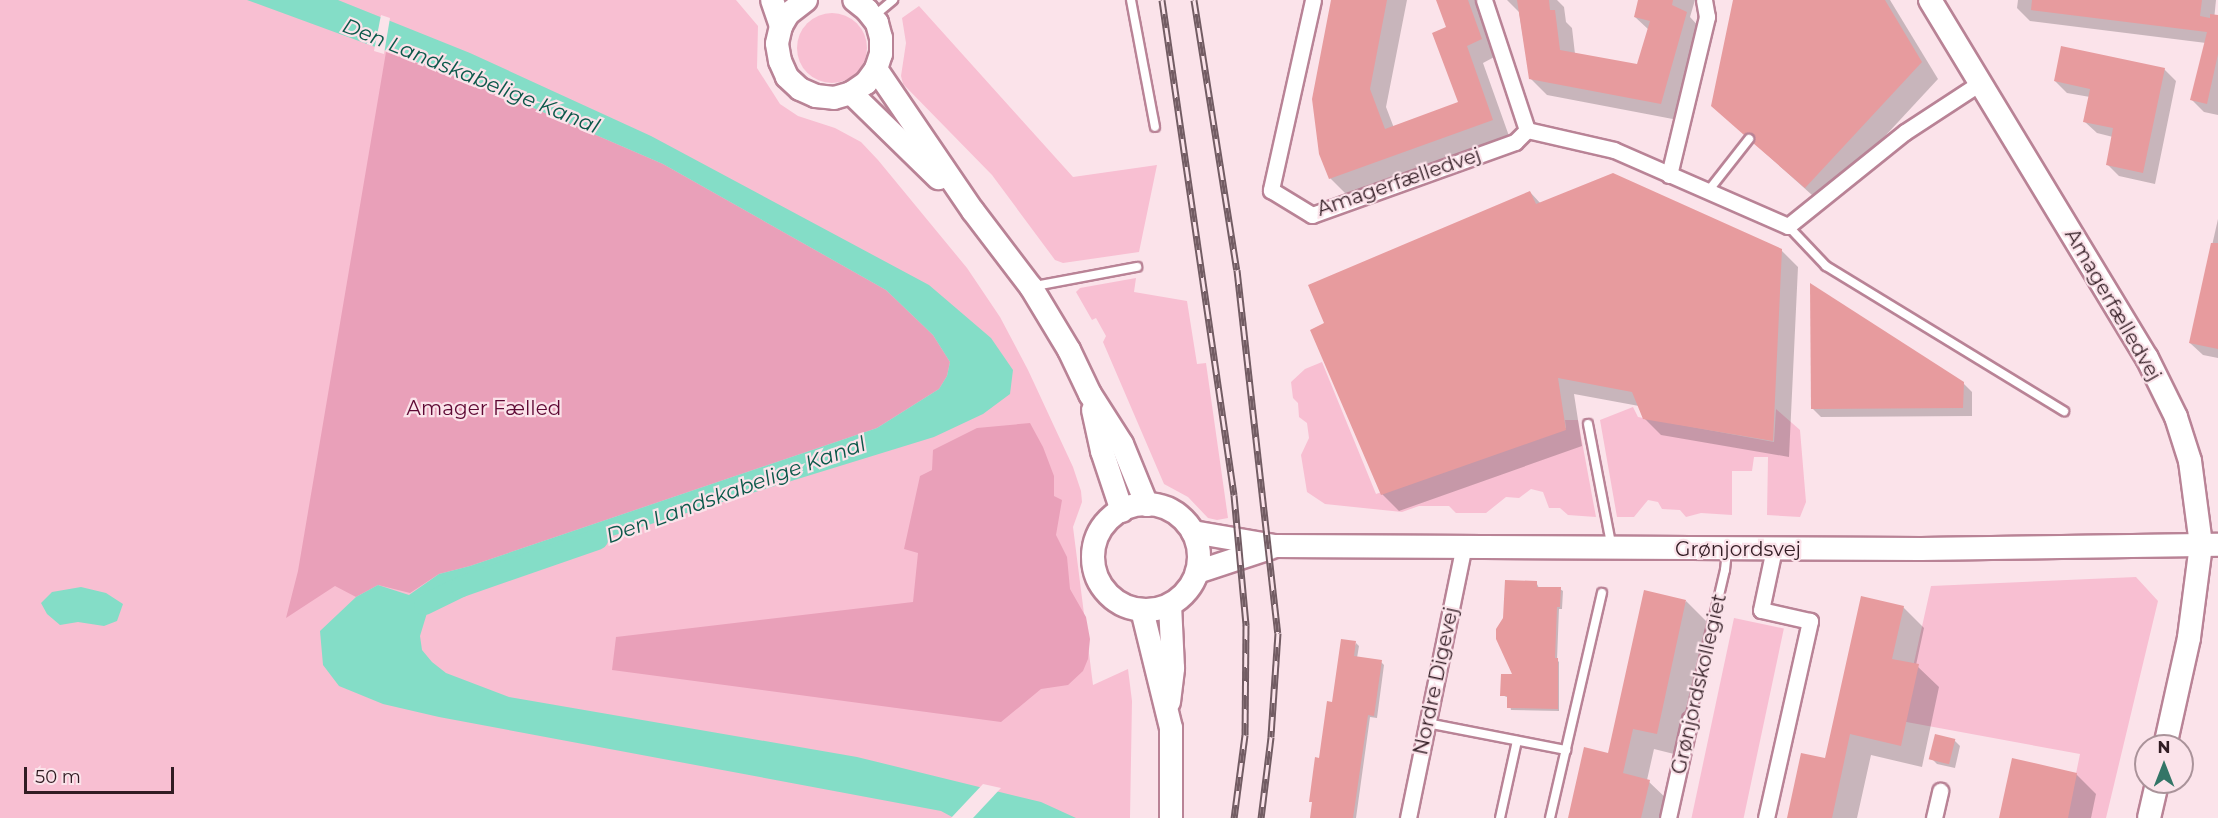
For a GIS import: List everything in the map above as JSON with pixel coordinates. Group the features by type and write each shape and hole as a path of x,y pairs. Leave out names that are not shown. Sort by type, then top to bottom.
{"street":[{"path":"772,0 781,26"},
{"path":"806,0 788,14 781,26 777,44 780,61 788,77 800,89 816,96 834,98 851,93 866,83 876,69 881,54 881,38 868,7"},
{"name":"Amagerfælledvej","path":"1313,0 1272,190 1312,215 1515,142 1527,130"},
{"path":"1484,0 1527,130 1614,150 1788,226 1905,132 1980,83"},
{"path":"1670,175 1707,17 1704,0"},
{"name":"Amagerfælledvej","path":"1930,0 2146,358 2176,417 2190,461 2210,545 2168,734"},
{"path":"876,69 973,211 1031,287 1069,350 1090,394 1122,444 1146,505"},
{"path":"851,93 973,211"},
{"path":"1090,394 1102,451 1122,511"},
{"path":"1146,505 1174,512 1193,532 1198,545 1197,572 1187,591 1170,605 1142,610 1129,607 1112,597 1099,581 1093,555 1099,535 1110,519 1122,511 1146,505"},
{"name":"Grønjordsvej","path":"1193,532 1275,546 1464,545 1774,549 2210,545"},
{"name":"Nordre Digevej","path":"1408,818 1464,545"},
{"name":"Grønjordsvej","path":"1197,572 1275,546"},
{"path":"1766,818 1810,621 1761,610 1774,549"},
{"path":"1168,711 1173,668 1170,605"},
{"path":"1142,610 1172,728 1171,818"},
{"name":"Grønjordskollegiet","path":"1668,818 1690,719"},
{"path":"1934,818 1940,791"},
{"path":"2149,818 2154,794"}],"lane":[{"path":"868,7 893,0"},
{"path":"1131,0 1155,127"},
{"path":"1709,190 1749,139"},
{"path":"1788,226 1826,266 2064,411"},
{"path":"1031,287 1137,267"},
{"path":"1588,424 1611,548"},
{"name":"Grønjordskollegiet","path":"1690,719 1725,570 1727,549"},
{"path":"1550,818 1602,593"},
{"path":"1427,723 1566,750"},
{"path":"1500,818 1517,741"}],"green space":[{"name":"Amager Fælled","path":"0,0 736,0 758,26 757,68 780,104 798,116 835,128 861,142 878,160 967,268 1000,317 1028,370 1073,467 1081,491 1082,502 1073,527 1093,685 1128,669 1132,701 1130,818 0,818"},
{"path":"919,6 1073,177 1157,165 1139,252 1063,263 1055,260 992,175 903,84 901,76 906,43 902,18"},
{"path":"832,13 851,19 861,29 867,48 861,67 851,77 832,83 813,77 803,67 797,48 803,29 813,19"},
{"path":"386,52 487,88 663,164 886,290 933,335 950,362 947,376 939,389 877,428 470,566 439,574 410,593 378,585 356,597 335,586 286,618 298,571"},
{"path":"1136,278 1134,292 1187,301 1197,364 1206,363 1228,518 1217,520 1208,518 1188,497 1164,484 1103,342 1106,336 1096,318 1092,320 1076,292 1080,288"},
{"path":"1322,362 1376,494 1566,428 1565,420 1578,420 1596,517 1568,515 1560,508 1549,508 1543,492 1531,489 1519,498 1506,497 1486,513 1456,513 1449,506 1419,506 1402,512 1325,504 1307,492 1301,455 1309,438 1307,423 1299,417 1298,403 1293,398 1291,382 1305,369"},
{"path":"1633,407 1638,417 1774,442 1776,409 1800,430 1806,502 1800,517 1767,515 1768,457 1754,457 1752,471 1732,471 1732,515 1701,513 1686,517 1680,510 1662,509 1658,502 1648,500 1634,517 1617,517 1600,420"},
{"path":"1030,423 1043,447 1054,476 1054,496 1062,500 1056,535 1067,557 1070,589 1086,617 1090,639 1088,659 1083,671 1068,685 1041,689 1001,722 612,670 616,637 913,602 918,553 904,549 920,476 932,470 933,450 977,428"},
{"path":"2136,577 2158,601 2106,818 2067,818 2080,754 1901,721 1931,586"},
{"path":"1734,618 1784,629 1744,818 1691,818"}],"water":[{"path":"247,0 338,0 470,53 651,136 929,285 991,338 1013,370 1010,394 983,414 934,437 534,560 461,586 446,595 427,613 420,636 422,650 432,662 446,673 509,697 857,757 1041,802 1076,818 954,818 941,811 439,717 383,704 339,686 323,665 320,631 356,597 378,585 409,595 439,574 470,566 877,428 939,389 947,376 950,362 933,335 886,290 663,164 487,88"},
{"path":"81,587 106,593 123,604 117,621 104,626 78,622 60,625 47,614 41,603 52,592"}],"pier":[{"path":"381,15 390,18 384,54 374,51"},
{"path":"983,784 1001,788 973,818 951,818"}],"building":[{"path":"1331,0 1387,0 1370,89 1385,129 1458,102 1432,33 1446,27 1436,0 1468,0 1482,39 1467,46 1493,120 1329,179 1319,154 1312,99"},
{"path":"1517,0 1549,0 1550,10 1555,10 1560,50 1637,64 1650,21 1634,17 1638,0 1673,0 1672,5 1687,12 1661,104 1529,79"},
{"path":"1733,0 1885,0 1922,62 1805,188 1753,143 1753,135 1744,135 1711,106"},
{"path":"2032,0 2202,0 2200,16 2210,18 2210,14 2218,15 2218,54 2207,104 2190,100 2207,32 2031,10"},
{"path":"2061,46 2165,68 2143,173 2106,165 2113,128 2083,122 2090,89 2054,81"},
{"path":"1613,173 1782,249 1773,441 1643,419 1632,392 1558,378 1566,430 1381,495 1310,330 1324,323 1308,285 1530,191 1536,204"},
{"path":"2211,243 2218,243 2218,349 2189,343"},
{"path":"1810,283 1964,382 1963,408 1811,409"},
{"path":"1505,580 1537,581 1537,587 1561,587 1560,607 1557,607 1555,658 1558,658 1558,709 1507,708 1507,696 1500,696 1501,674 1512,674 1496,639 1496,629 1503,618"},
{"path":"1644,590 1686,600 1657,734 1633,729 1623,773 1650,780 1641,818 1568,818 1584,747 1608,753"},
{"path":"1861,596 1904,606 1892,659 1919,664 1901,746 1850,734 1832,818 1787,818 1801,753 1825,758"},
{"path":"1341,639 1356,641 1354,656 1382,660 1374,716 1368,715 1353,818 1310,818 1312,802 1309,802 1315,757 1319,758 1327,701 1332,702"},
{"path":"1935,734 1955,739 1949,764 1929,759"},
{"path":"2012,758 2077,773 2068,818 1999,818"}],"waterway":[{"name":"Den Landskabelige Kanal","path":"424,604 461,586 597,539"}],"railway":[{"path":"1162,0 1234,495 1246,625 1245,735 1234,818"},
{"path":"1194,0 1237,270 1278,633 1271,737 1261,818"}]}
